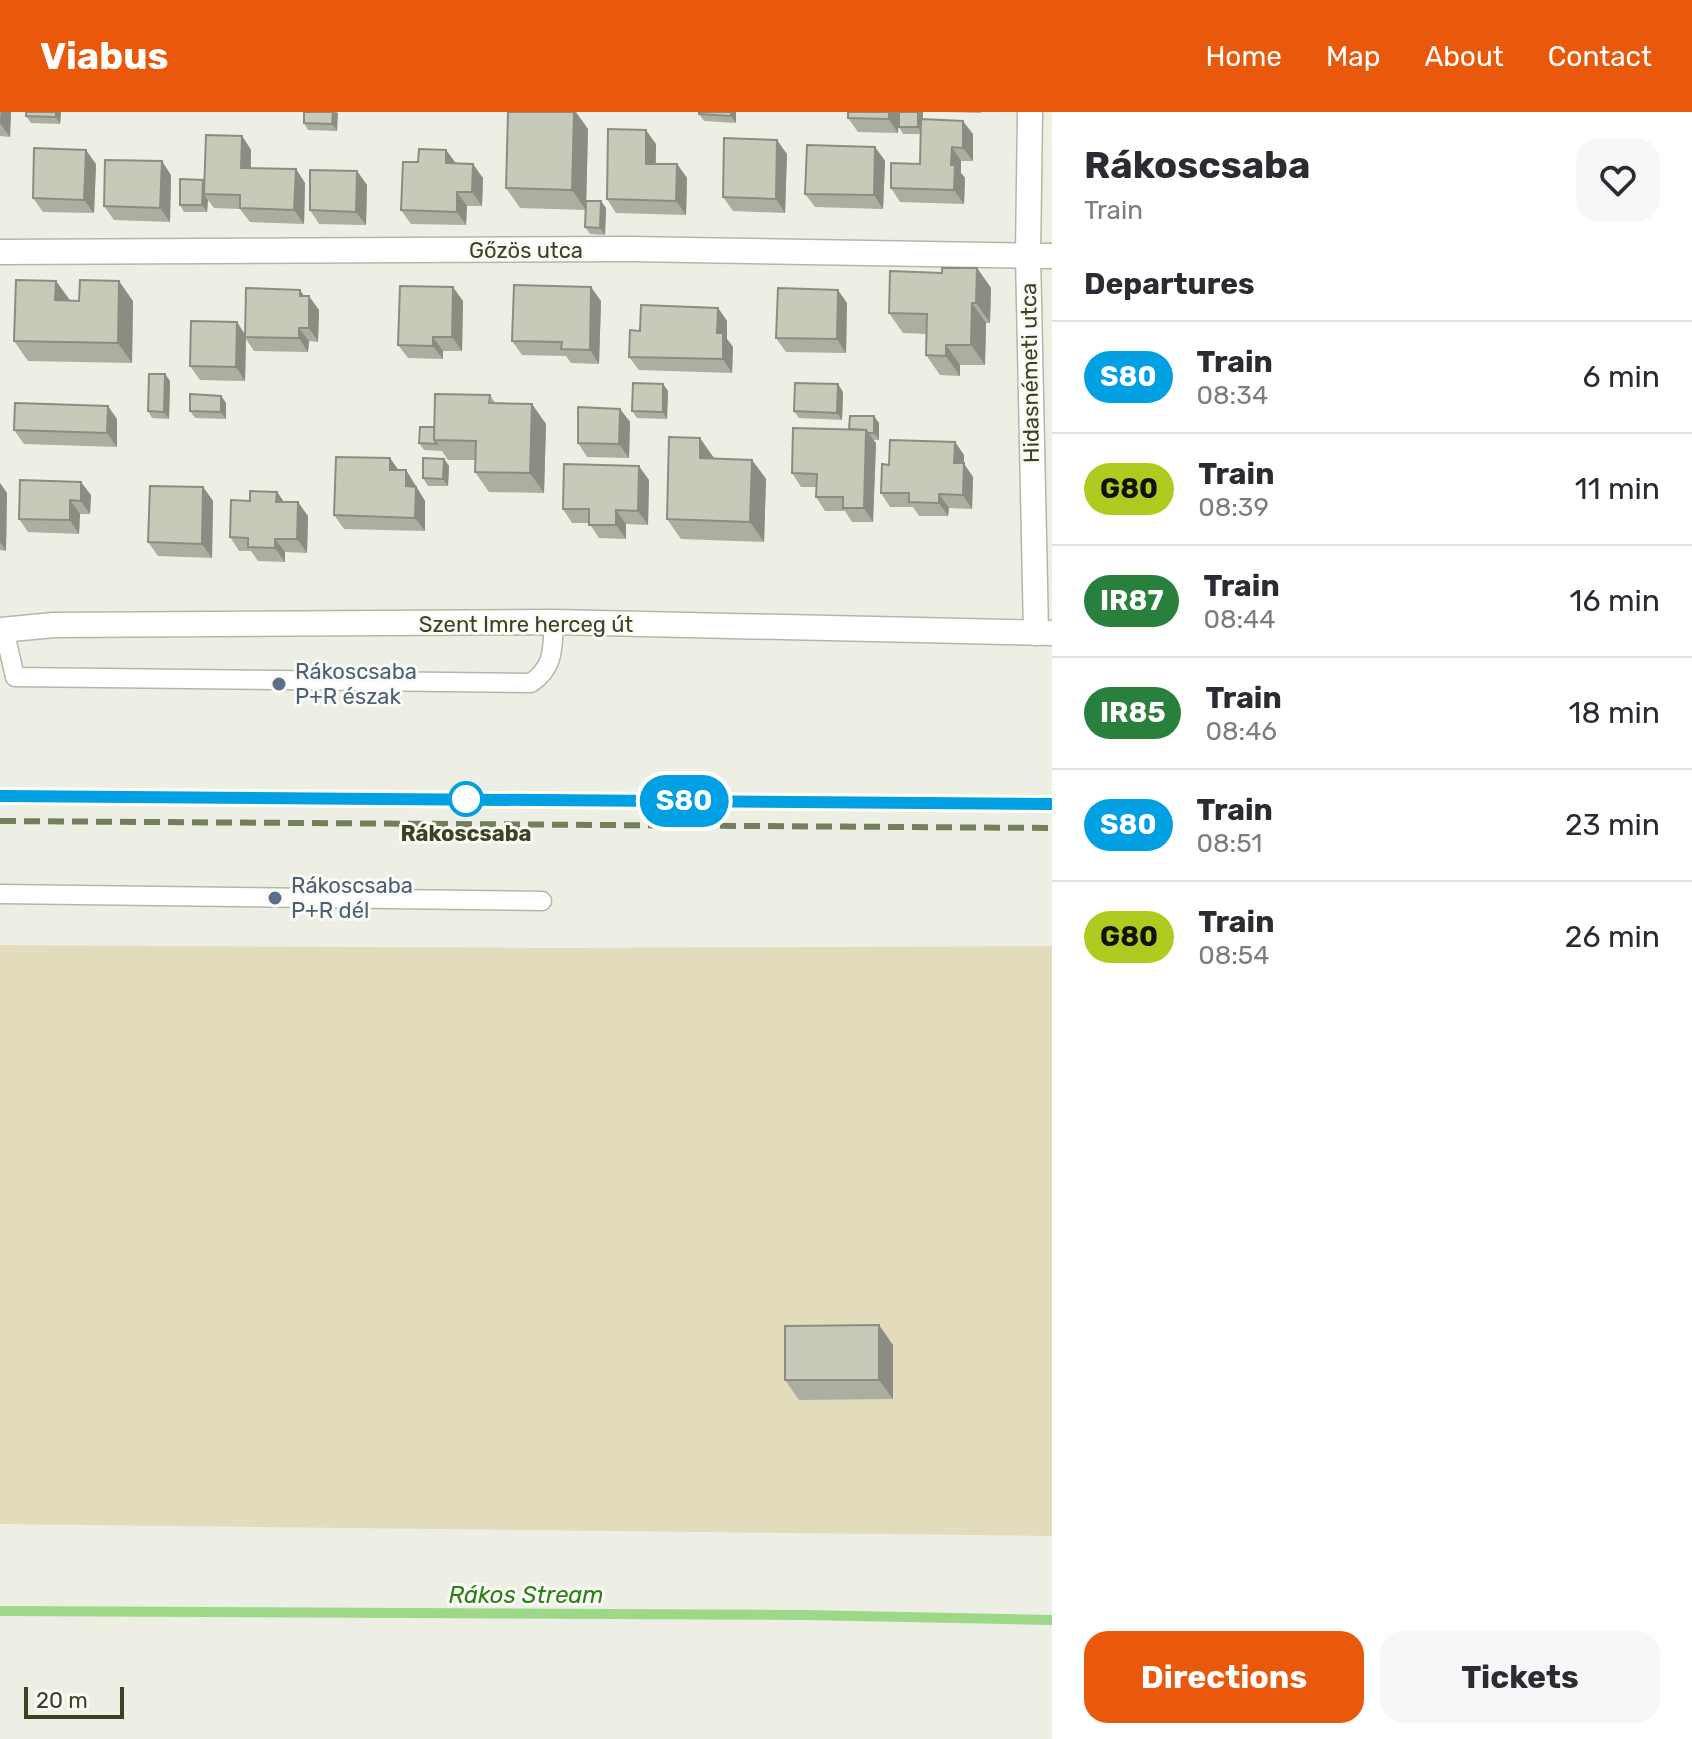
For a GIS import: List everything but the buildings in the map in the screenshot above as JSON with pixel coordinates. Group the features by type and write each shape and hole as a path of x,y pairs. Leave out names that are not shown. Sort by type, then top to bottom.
{"street":[{"name":"Hidasnémeti utca","path":"1030,112 1040,255 1044,633"},
{"name":"Gőzös utca","path":"0,252 629,249 1040,255"},
{"name":"Szent Imre herceg út","path":"2,630 54,625 554,622 1044,633"}],"lane":[{"path":"2,630 15,677 531,683 545,673 551,656 554,622"},
{"path":"0,894 542,901"}],"shaded area":[{"path":"0,945 551,948 1052,946 1052,1536 0,1524"}],"waterway":[{"name":"Rákos Stream","path":"0,1611 805,1615 1052,1620"}],"railway":[{"path":"0,796 1052,804"},
{"path":"0,821 1052,828"}],"train":[{"name":"S80","path":"0,796 1052,804"}],"place":[{"name":"Rákoscsaba P+R észak","path":"279,684"},
{"name":"Rákoscsaba","path":"466,799"},
{"name":"Rákoscsaba P+R dél","path":"275,898"}]}
